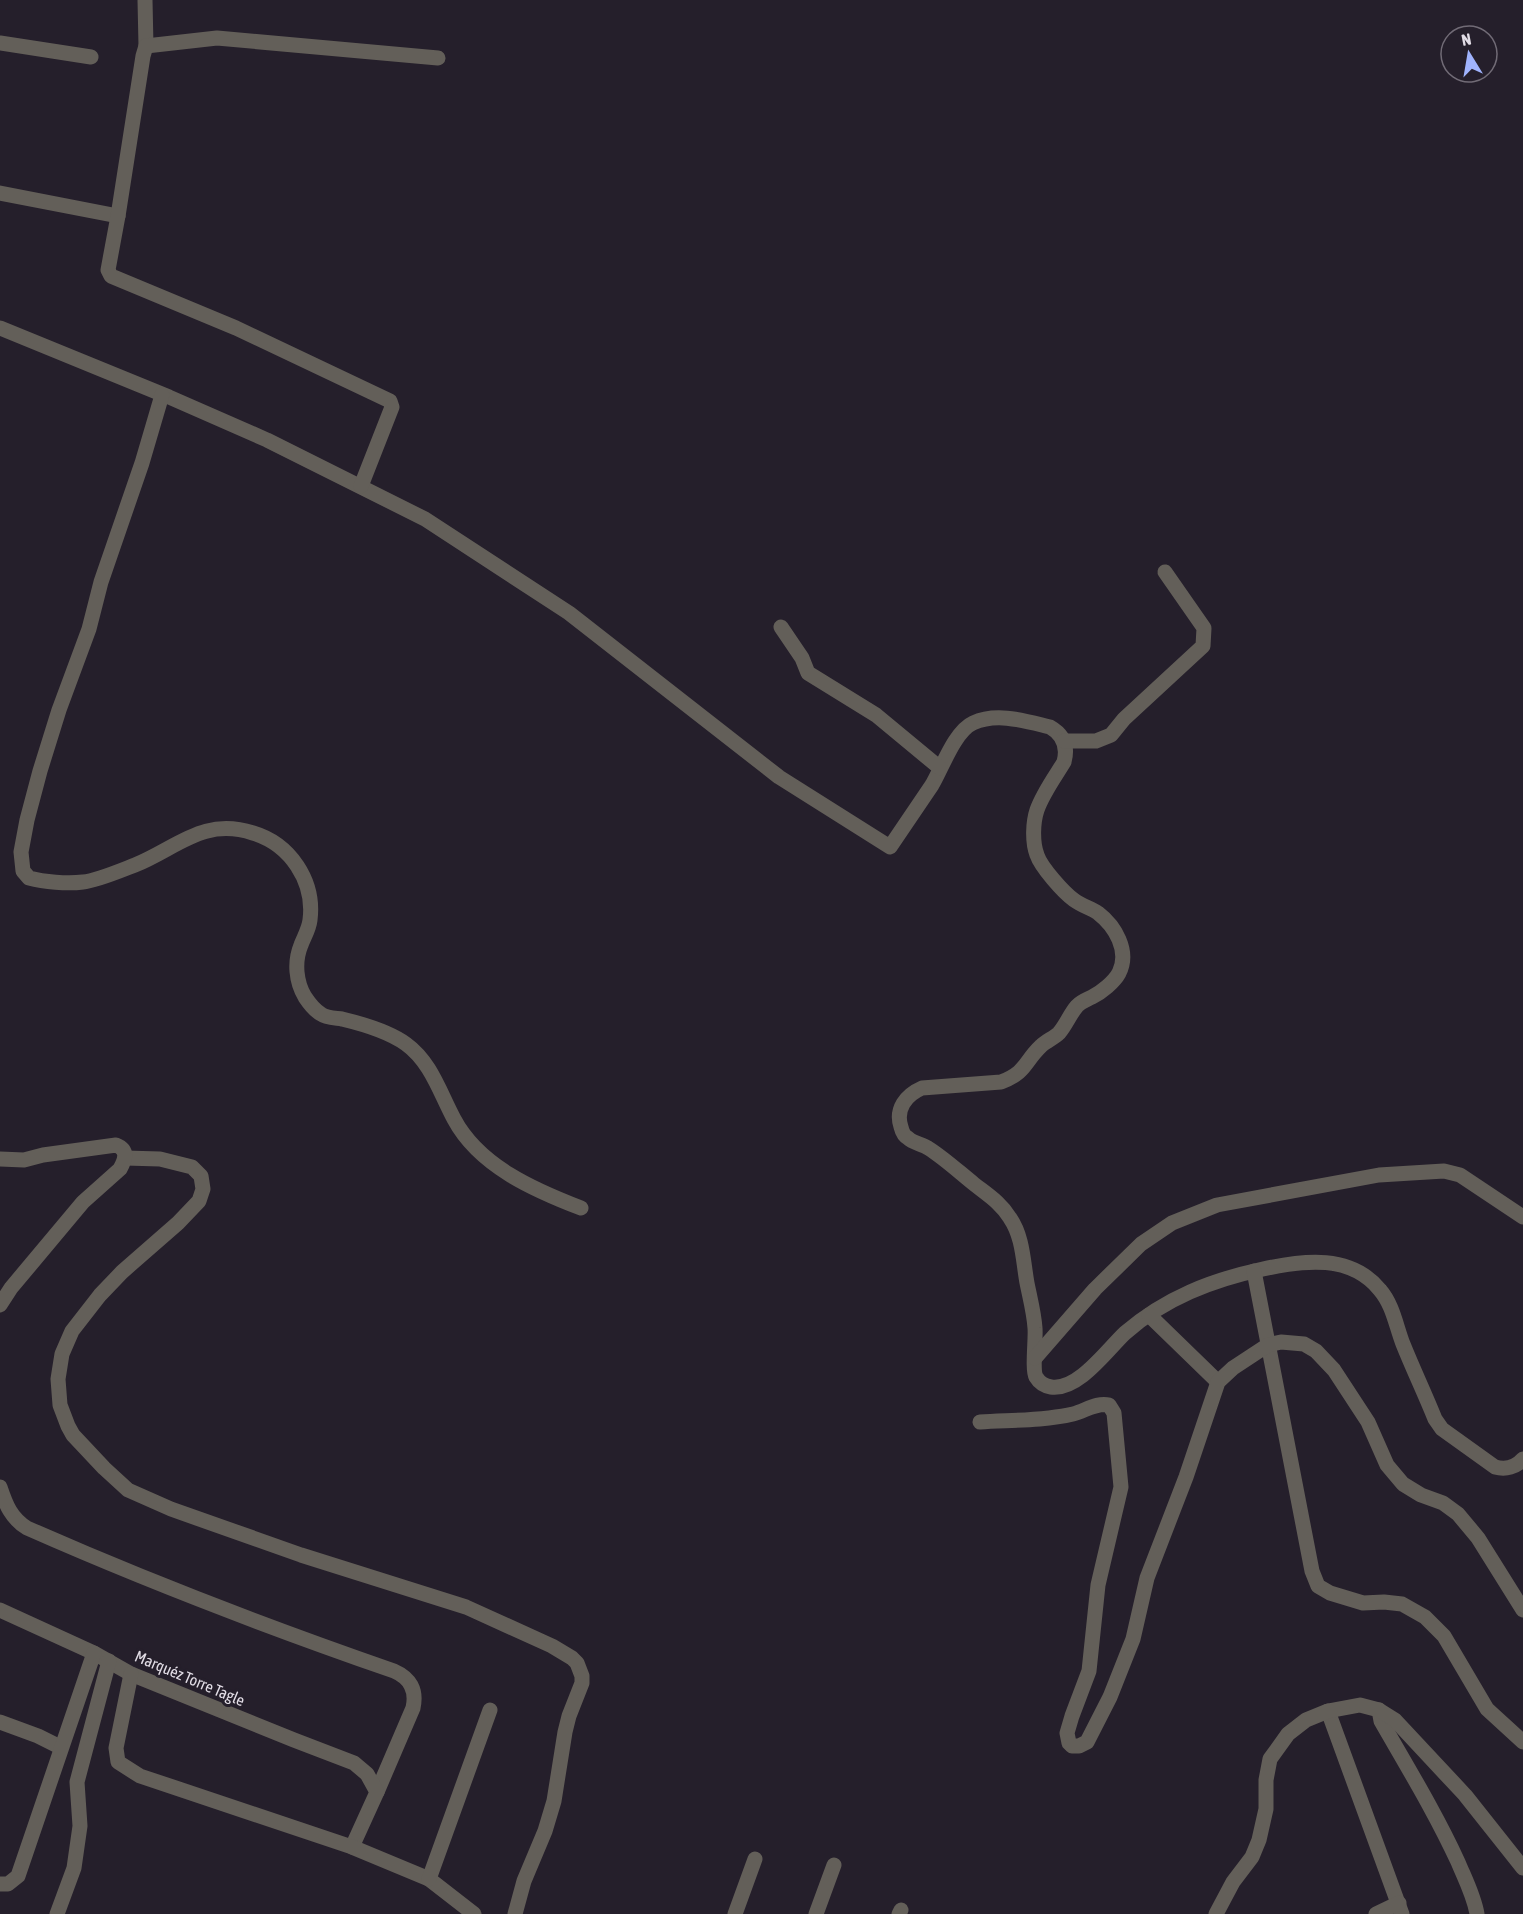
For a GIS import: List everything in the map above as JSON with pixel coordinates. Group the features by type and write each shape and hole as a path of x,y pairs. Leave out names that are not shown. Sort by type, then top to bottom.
{"street":[{"path":"144,0 146,46 108,270 111,276 236,328 390,401 392,407 362,486"},
{"path":"146,46 217,38 438,58"},
{"path":"0,44 91,57"},
{"path":"0,193 118,216"},
{"path":"0,328 267,440 425,519 560,607 779,777 890,847 933,783 963,731 970,724 994,717 1020,720 1056,730 1064,741 1066,755 1037,810 1034,833 1036,853 1041,864 1056,883 1081,905 1096,912 1112,926 1121,947 1121,969 1115,979 1075,1008 1059,1034 1040,1046 1023,1069 1013,1078 1001,1082 922,1088 909,1095 904,1101 899,1116 902,1132 907,1138 930,1149 988,1193 1005,1209 1014,1224 1022,1247 1035,1327 1034,1370 1036,1378 1046,1386 1063,1387 1071,1383 1098,1362 1127,1332 1149,1315 1200,1286 1222,1278 1285,1264 1326,1261 1361,1273 1388,1300 1403,1344 1435,1419 1442,1429 1495,1467 1512,1467 1523,1459"},
{"path":"162,395 142,463 101,582 89,629 59,710 40,771 21,852 23,871 29,879 40,881 84,882 136,865 194,834 216,828 255,833 278,846 287,853 301,871 309,894 310,921 297,956 296,967 301,989 313,1008 322,1015 367,1026 404,1042 417,1053 428,1068 453,1119 474,1146 487,1158 538,1190 581,1208"},
{"path":"1064,741 1096,741 1111,735 1124,719 1203,646 1204,628 1165,572"},
{"path":"781,627 802,658 808,673 876,715 940,768"},
{"path":"0,1175 7,1160 116,1145 124,1150 125,1158 120,1169 83,1202 11,1288 0,1305"},
{"path":"125,1158 160,1159 192,1167 201,1176 203,1189 199,1201 178,1223 122,1272 72,1330 62,1354 58,1379 60,1405 68,1426 104,1468 129,1490 171,1509 301,1555 466,1608 572,1658 580,1669 582,1683 565,1732 550,1816 524,1881 515,1914"},
{"path":"1035,1358 1095,1289 1141,1245 1172,1223 1216,1205 1379,1175 1444,1171 1460,1175 1523,1217"},
{"path":"1254,1271 1312,1571 1318,1586 1330,1593 1362,1603 1402,1604 1425,1617 1444,1636 1487,1709 1523,1742"},
{"path":"1149,1315 1218,1383"},
{"path":"980,1422 1074,1414 1102,1403 1109,1405 1114,1413 1122,1487 1098,1585 1089,1671 1067,1733 1072,1746 1088,1742 1110,1697 1133,1639 1147,1578 1186,1477 1218,1383 1233,1368 1268,1345 1281,1342 1305,1344 1316,1351 1334,1370 1368,1422 1386,1465 1403,1484 1422,1496 1443,1503 1458,1514 1478,1538 1523,1610"},
{"path":"0,1487 8,1510 27,1528 99,1559 406,1677 413,1688 414,1701 352,1847"},
{"name":"Marquéz Torre Tagle","path":"0,1610 94,1653 131,1674 354,1763 367,1774 377,1792"},
{"path":"0,1884 8,1884 18,1876 60,1747 94,1653"},
{"path":"57,1914 74,1868 80,1826 77,1782 109,1661"},
{"path":"131,1674 116,1748 118,1762 140,1776 352,1847 429,1879 474,1914"},
{"path":"1216,1914 1224,1896 1252,1857 1259,1840 1266,1809 1266,1780 1270,1759 1288,1734 1317,1715 1360,1705 1379,1710 1395,1720 1465,1795 1523,1868"},
{"path":"429,1879 490,1710"},
{"path":"1379,1710 1381,1721 1437,1818 1469,1888 1477,1914"},
{"path":"1328,1711 1401,1908 1376,1914"},
{"path":"0,1722 60,1747"},
{"path":"735,1914 755,1859"},
{"path":"816,1914 834,1865"}]}
